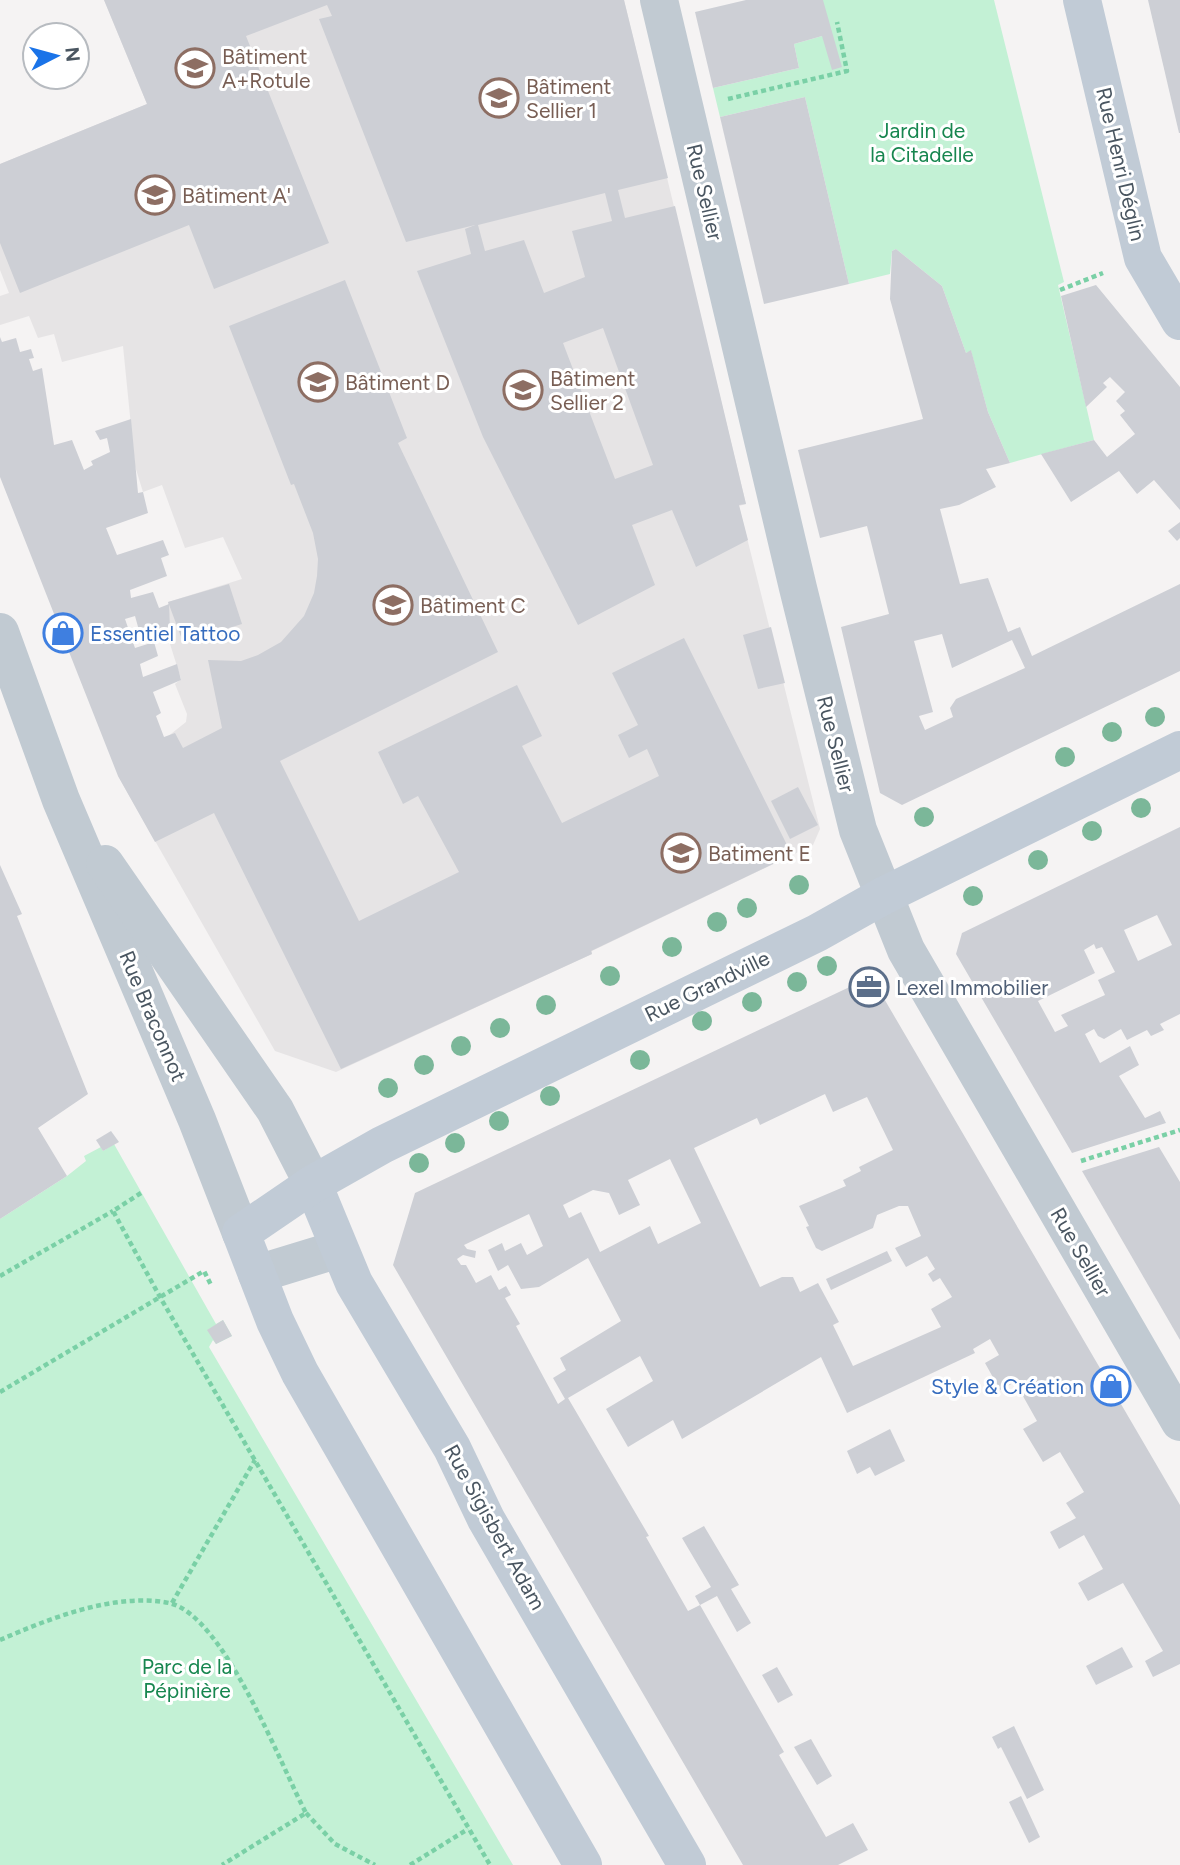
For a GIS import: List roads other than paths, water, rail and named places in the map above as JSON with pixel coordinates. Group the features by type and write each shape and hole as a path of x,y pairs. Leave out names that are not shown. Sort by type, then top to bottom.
{"main road":[{"name":"Rue Henri Déglin","path":"1082,0 1143,258 1180,321"},
{"name":"Rue Grandville","path":"241,1233 313,1184 382,1145 817,933 883,896 1180,750"},
{"name":"Rue Sigisbert Adam","path":"313,1184 354,1283 452,1448 486,1518 687,1865"},
{"path":"241,1233 300,1374 583,1865"}],"street":[{"name":"Rue Sellier","path":"659,0 858,830 906,950 1180,1422"},
{"name":"Rue Braconnot","path":"0,632 61,800 197,1120 241,1233"},
{"name":"Rue Braconnot","path":"61,800 275,1110 313,1184"},
{"path":"257,1274 339,1249"}],"place":[{"name":"Bâtiment A+Rotule","path":"195,68"},
{"name":"Bâtiment Sellier 1","path":"499,98"},
{"name":"Bâtiment A'","path":"155,195"},
{"name":"Bâtiment D","path":"318,382"},
{"name":"Bâtiment Sellier 2","path":"523,390"},
{"name":"Bâtiment C","path":"393,605"},
{"name":"Essentiel Tattoo","path":"63,633"},
{"name":"Batiment E","path":"681,853"},
{"name":"Lexel Immobilier","path":"869,987"},
{"name":"Style & Création","path":"1111,1386"}],"park label":[{"name":"Jardin de la Citadelle","path":"922,142"},
{"name":"Parc de la Pépinière","path":"187,1678"}]}
